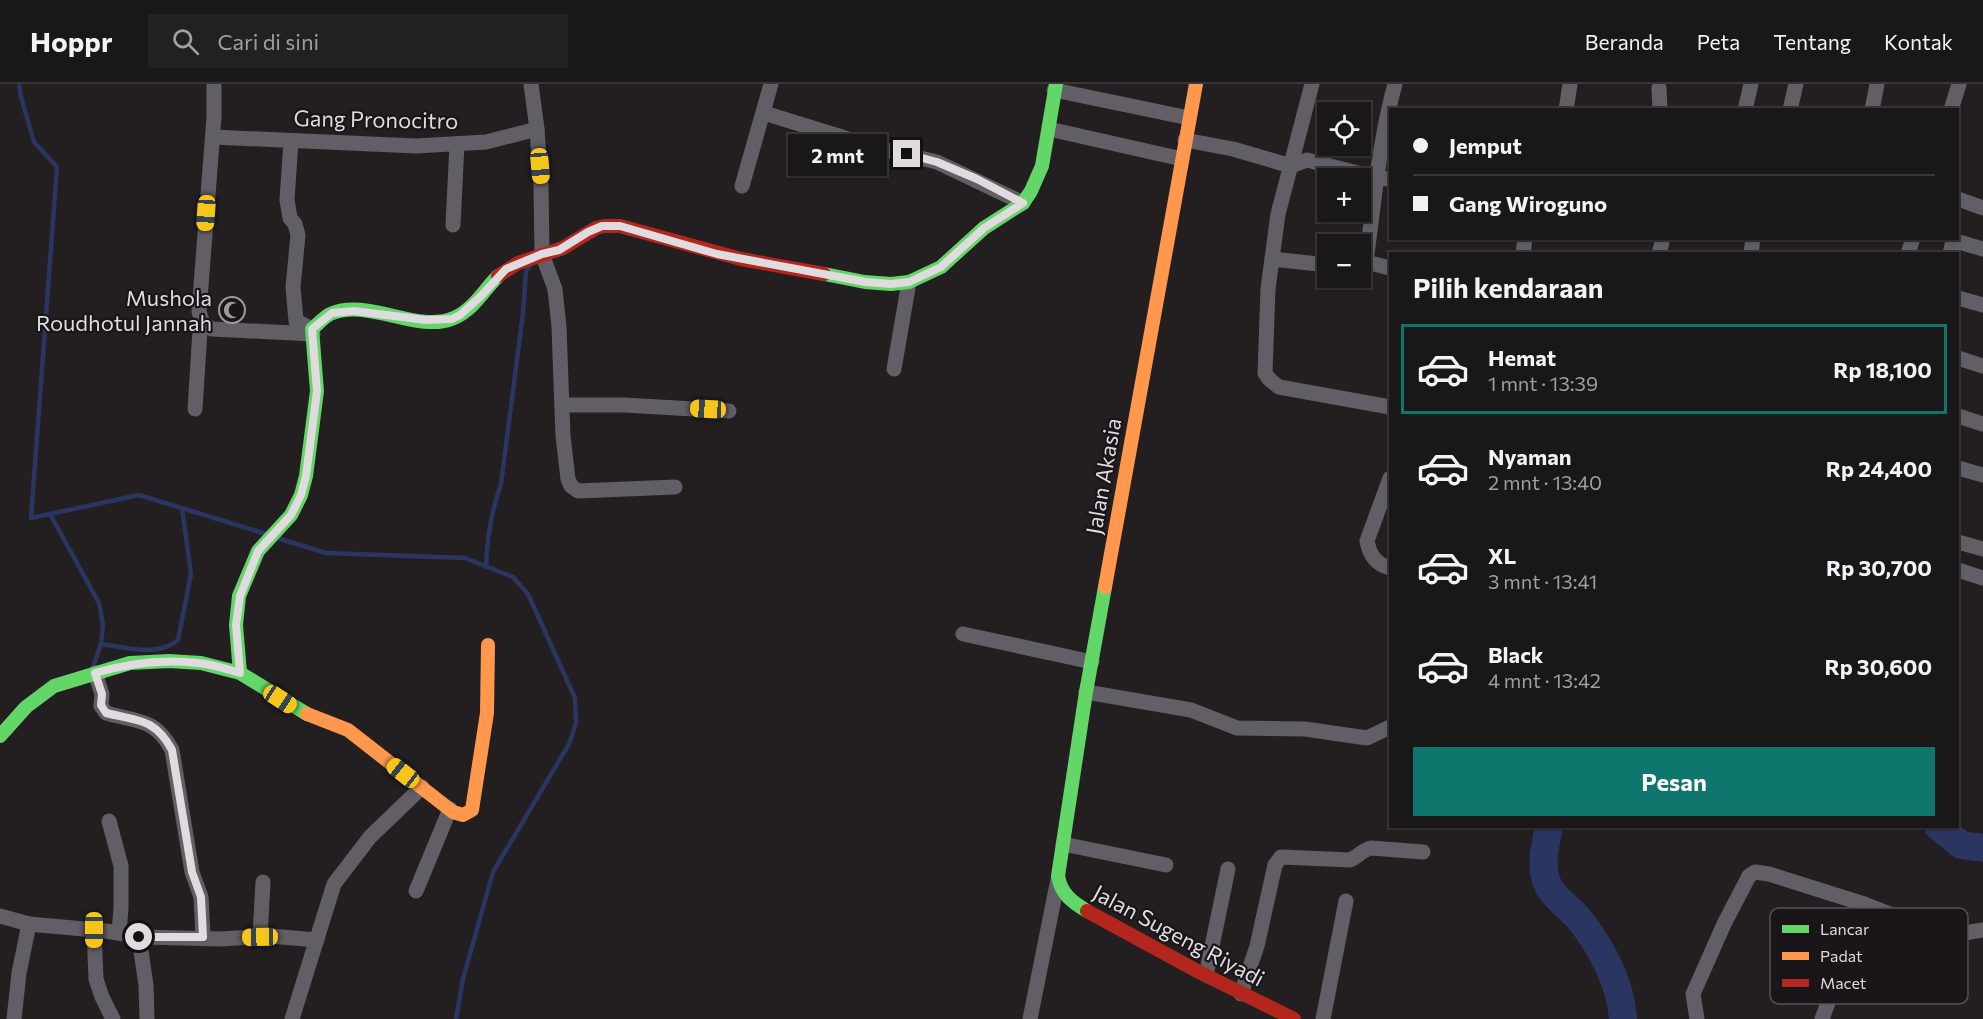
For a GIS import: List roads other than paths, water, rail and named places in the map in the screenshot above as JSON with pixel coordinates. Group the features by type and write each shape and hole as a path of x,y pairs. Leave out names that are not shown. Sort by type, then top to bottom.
{"street":[{"path":"195,409 200,330 203,323 200,312 200,288 213,137 214,84"},
{"path":"531,84 541,186 542,254 555,289 561,348 562,405 568,480 571,486 578,491 675,487"},
{"path":"742,186 771,84"},
{"name":"Jalan Akasia","path":"1058,876 1086,692 1196,84"},
{"path":"1312,84 1278,214 1268,289 1264,365 1269,379 1279,387 1389,407"},
{"path":"1370,234 1384,178 1388,107 1395,84"},
{"path":"1566,108 1570,84"},
{"path":"1745,108 1751,84"},
{"path":"1790,108 1796,84"},
{"path":"1872,108 1877,84"},
{"path":"1953,108 1959,84"},
{"path":"203,323 212,329 312,332 332,313 354,311 426,320 452,319 480,297 506,269 542,254 559,250 602,226 620,226 741,259 866,282 891,284 909,282 941,267 984,228 1023,203 1042,166 1055,87 1189,118"},
{"path":"1659,88 1660,108"},
{"path":"764,112 874,147 937,162 977,179 1023,203"},
{"name":"Gang Pronocitro","path":"213,137 416,146 486,142 537,129"},
{"path":"1049,129 1182,159"},
{"path":"1185,140 1233,149 1291,166 1307,160 1384,178"},
{"path":"291,141 287,200 290,218 298,235 293,287 296,321 312,332"},
{"path":"453,225 457,144"},
{"path":"1959,199 1983,208"},
{"path":"1950,252 1952,245 1959,242 1983,249"},
{"path":"1272,259 1317,264"},
{"path":"1371,264 1389,268"},
{"path":"894,369 909,282"},
{"path":"1959,298 1983,305"},
{"path":"240,673 236,625 240,596 258,551 291,515 301,495 306,476 317,391 312,332"},
{"path":"1959,358 1983,366"},
{"path":"562,405 624,405 729,411"},
{"path":"1959,416 1983,424"},
{"path":"1959,468 1983,475"},
{"path":"1389,481 1367,541 1374,559 1389,568"},
{"path":"1959,542 1983,549"},
{"path":"1959,570 1983,578"},
{"path":"963,634 1092,662"},
{"path":"0,736 26,707 54,686 130,663 169,661 201,663 240,673 300,712 348,730 450,809 463,815 472,810 487,713 488,645"},
{"path":"95,673 102,694 101,705 106,713 149,723 164,736 172,750 192,872 201,897 203,937"},
{"path":"1086,692 1191,710 1237,728 1305,729 1367,738 1389,727"},
{"path":"292,1019 334,884 370,837 422,787"},
{"path":"416,891 450,809"},
{"path":"109,821 122,866 122,908 119,933"},
{"path":"1063,844 1166,864"},
{"path":"1241,994 1257,946 1275,865 1281,856 1350,860 1371,848 1423,852"},
{"path":"1206,975 1228,869"},
{"path":"1697,1019 1693,994 1724,924 1749,876 1755,873 1769,874 1874,908"},
{"path":"1030,1019 1058,876"},
{"name":"Jalan Sugeng Riyadi","path":"1058,876 1064,894 1072,901 1241,994 1294,1019"},
{"path":"260,937 263,882"},
{"path":"1323,1019 1346,901"},
{"path":"1863,908 1864,904"},
{"path":"0,916 29,924 139,937 317,939"},
{"path":"14,1019 19,973 29,924"},
{"path":"94,930 96,979 113,1019"},
{"path":"1968,932 1983,930"},
{"path":"139,937 146,985 147,1019"},
{"path":"1821,1019 1827,1004"}],"waterway":[{"path":"19,84 34,142 57,167 31,518 139,495 266,534"},
{"path":"486,566 490,525 501,484 523,313 526,271 530,266"},
{"path":"93,667 101,644 151,650 170,645 178,640 191,574 182,508"},
{"path":"50,514 99,603 103,625 101,644"},
{"path":"277,538 326,553 465,558 513,577 528,594 575,698 576,723 569,744 493,872 463,979 456,1019"},
{"path":"1549,828 1544,858 1547,883 1555,895 1579,919 1602,953 1614,979 1623,1019"},
{"path":"1940,828 1961,845 1983,848"}],"place":[{"name":"Mushola Roudhotul Jannah","path":"232,310"}]}
